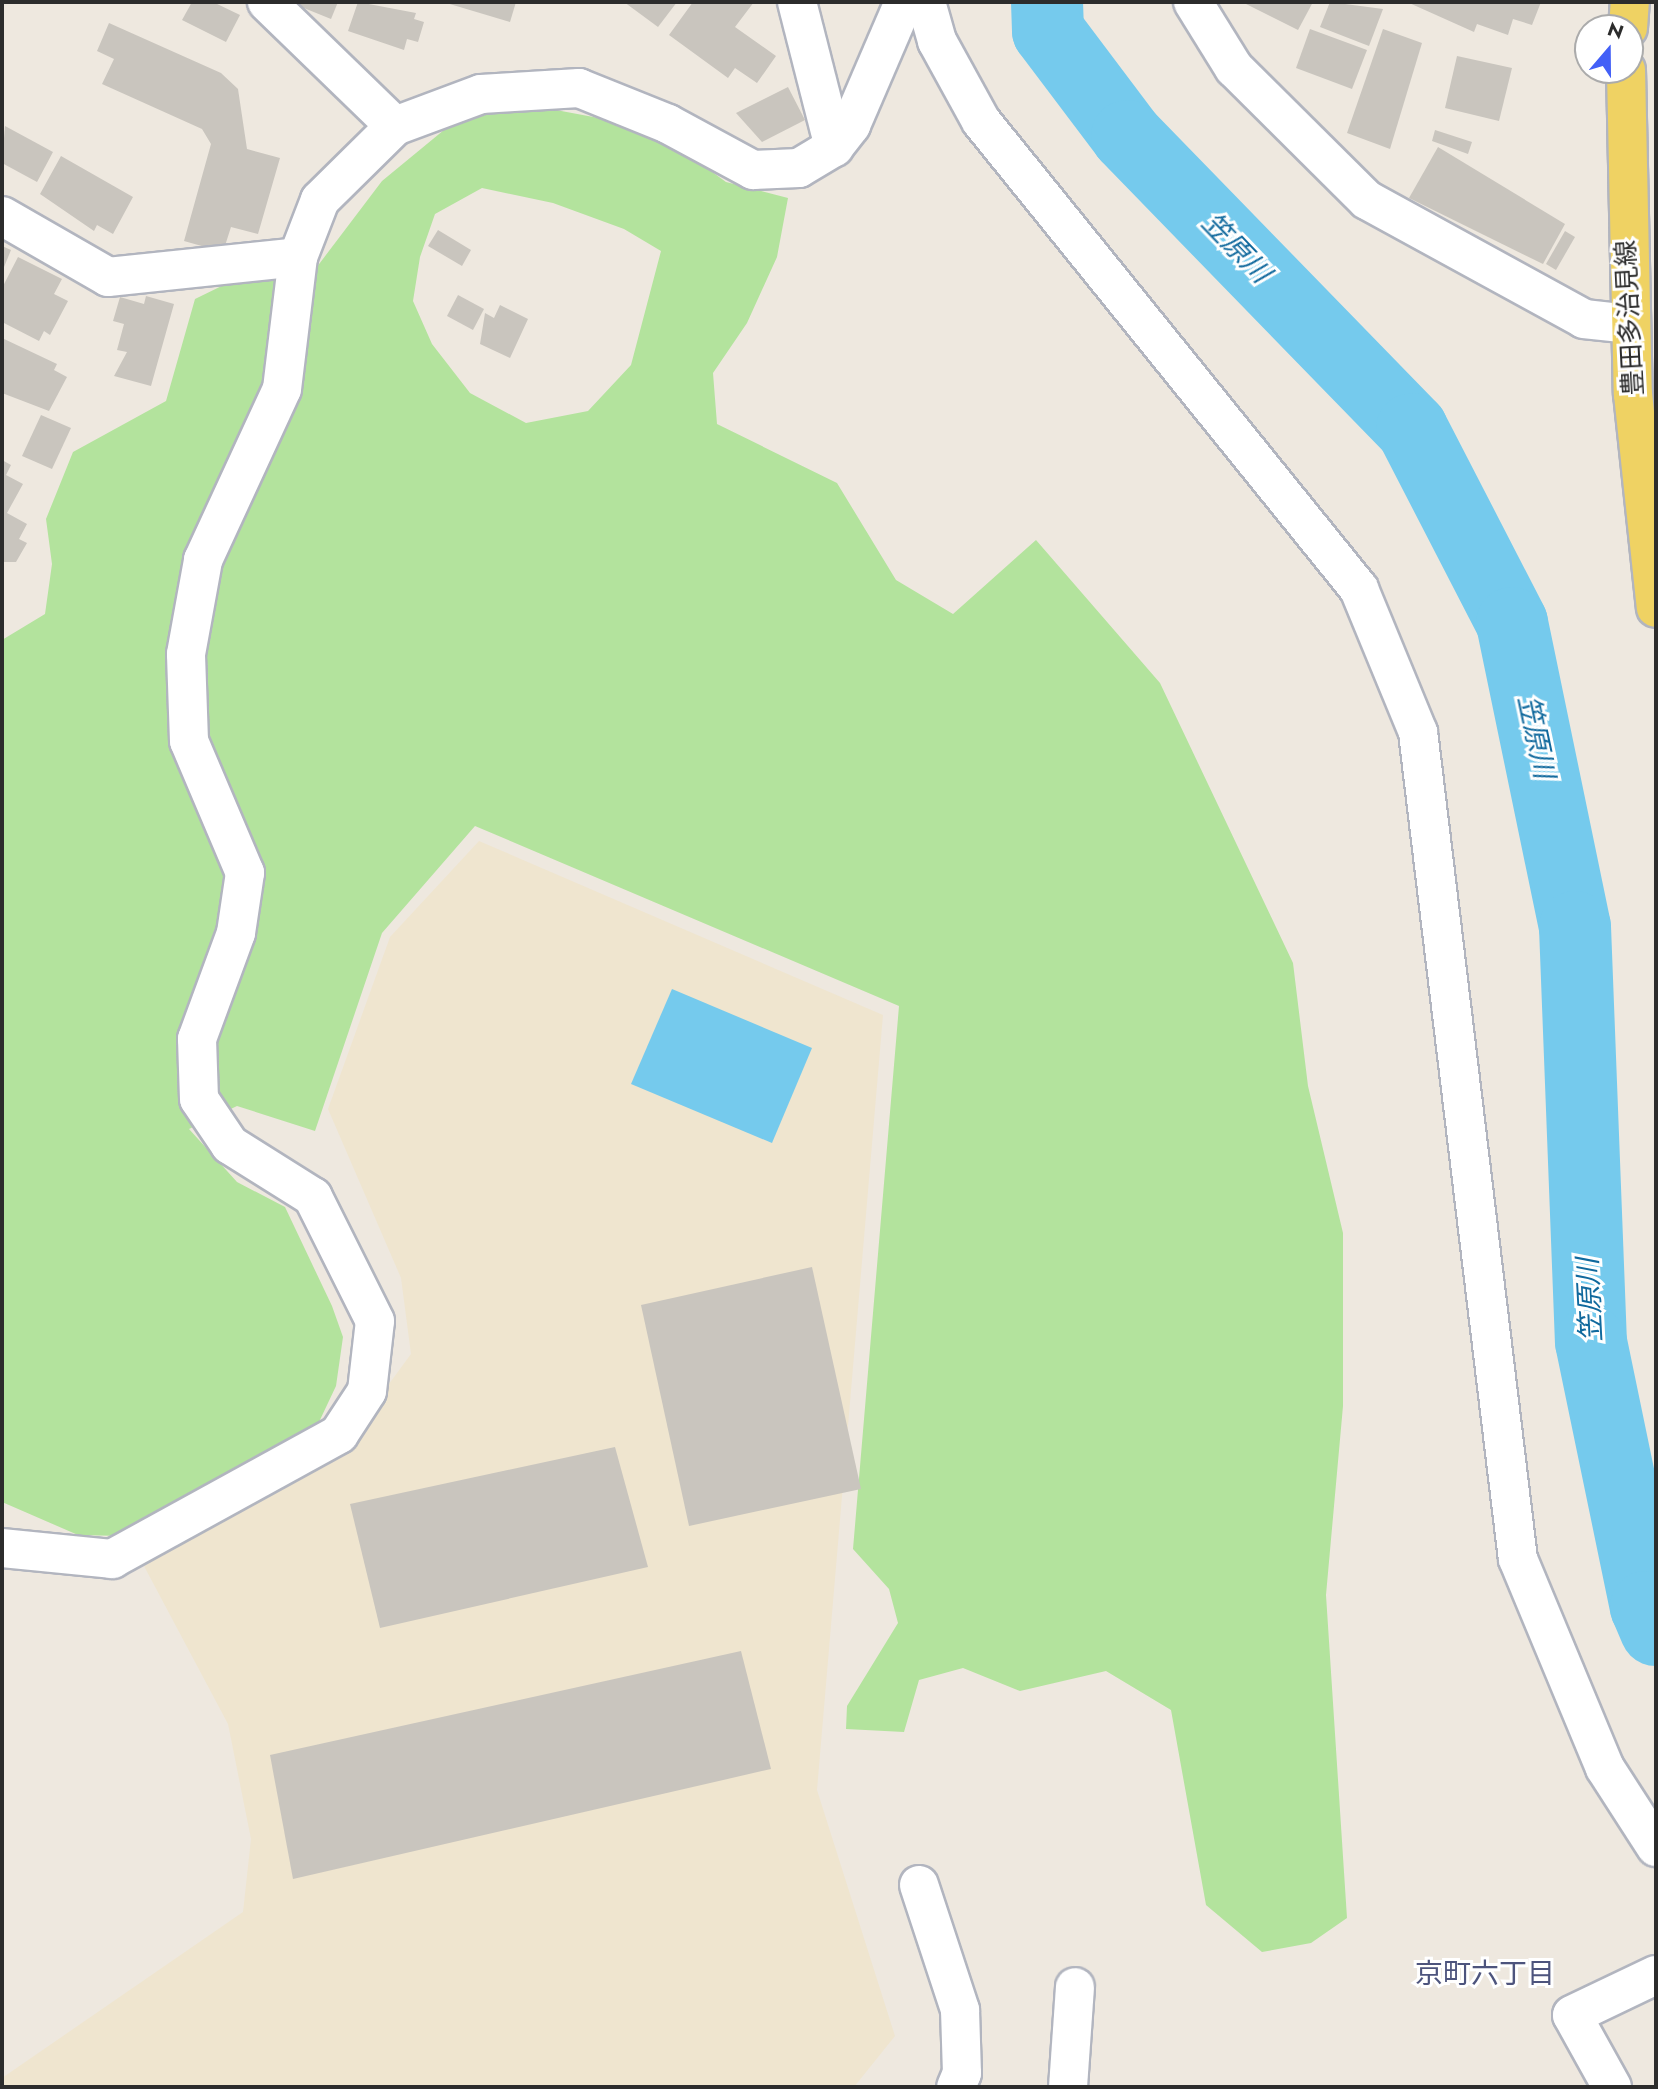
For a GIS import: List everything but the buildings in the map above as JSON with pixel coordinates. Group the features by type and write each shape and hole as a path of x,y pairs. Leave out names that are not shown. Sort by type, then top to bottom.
{"main road":[{"name":"豊田多治見線","path":"1626,84 1629,324 1644,396 1656,608"}],"street":[{"path":"267,2 395,126"},
{"path":"797,2 834,147"},
{"path":"2,1548 113,1559 339,1434 367,1391 375,1321 313,1197 230,1144 199,1099 197,1039 236,933 244,873 189,741 186,654 203,560 282,389 298,257 320,200 395,126 481,94 579,88 668,124 753,170 799,168 834,147 851,125 904,2"},
{"path":"926,2 937,41 981,121 1359,589 1418,732 1518,1559 1605,1768 1656,1847"},
{"path":"1193,2 1234,68 1367,200 1584,318 1629,324"},
{"path":"2,216 108,277 298,257"},
{"path":"919,1885 960,2010 962,2073 956,2087"},
{"path":"1612,2087 1572,2015 1656,1975"},
{"path":"1068,2087 1075,1987"}],"shaded area":[{"path":"479,841 883,1015 817,1790 895,2036 854,2087 2,2087 2,2078 243,1912 251,1839 228,1724 144,1566 347,1441 411,1354 401,1278 328,1109 390,937"}],"green space":[{"path":"524,104 652,128 726,182 788,198 777,257 747,323 713,373 717,424 837,483 896,580 953,614 1036,540 1160,683 1293,963 1308,1086 1343,1233 1343,1406 1326,1595 1347,1918 1311,1943 1262,1952 1206,1905 1171,1710 1106,1671 1020,1691 963,1668 919,1680 904,1732 846,1729 847,1706 898,1623 889,1589 853,1549 899,1006 475,826 382,933 315,1131 237,1106 189,1129 237,1182 285,1207 332,1306 343,1337 336,1386 319,1422 123,1536 78,1535 2,1502 2,640 45,614 52,564 46,519 73,452 166,401 195,299 238,278 307,280 382,181 450,125","holes":["482,188 553,203 624,229 661,251 631,365 588,411 526,423 470,393 432,344 413,301 420,257 435,214"]}],"water":[{"path":"672,989 812,1048 772,1143 631,1084"}],"waterway":[{"name":"笠原川","path":"1047,2 1048,31 1127,136 1412,429 1512,623 1575,927 1591,1342 1646,1607 1656,1630"}],"district":[{"name":"京町六丁目","path":"1485,1974"}]}
